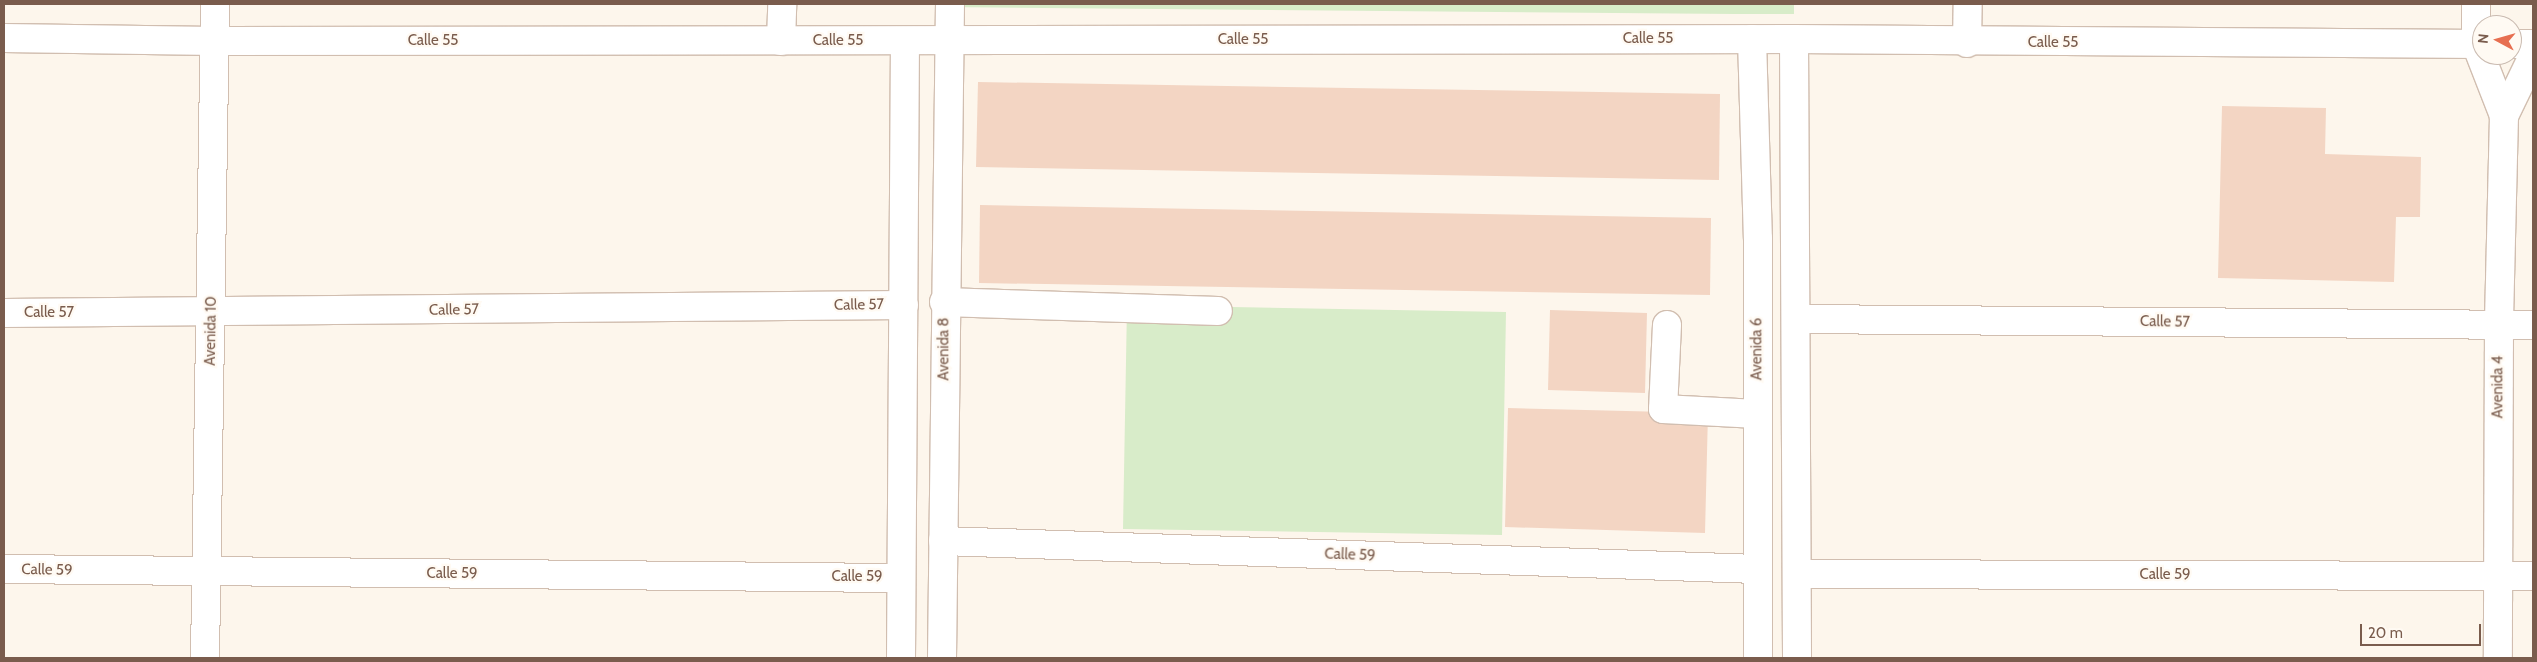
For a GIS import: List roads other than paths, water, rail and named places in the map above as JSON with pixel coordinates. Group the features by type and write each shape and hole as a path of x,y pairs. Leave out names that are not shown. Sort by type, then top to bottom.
{"street":[{"name":"Avenida 10","path":"205,658 212,313 215,4"},
{"path":"781,41 782,4"},
{"name":"Avenida 8","path":"942,658 944,302 950,4"},
{"path":"1967,42 1968,4"},
{"name":"Calle 55","path":"4,38 216,41 1794,39 1967,42 2472,44"},
{"name":"Avenida 6","path":"1752,39 1758,239 1758,658"},
{"path":"1794,39 1797,319 1797,658"},
{"path":"901,658 900,578 905,41"},
{"name":"Avenida 4","path":"2504,116 2533,56"},
{"name":"Avenida 4","path":"2486,65 2504,116 2498,325 2498,658"},
{"path":"944,302 1218,311"},
{"name":"Calle 57","path":"4,313 212,313 904,305"},
{"name":"Calle 57","path":"1797,319 2533,325"},
{"path":"1667,325 1663,409 1757,414"},
{"name":"Calle 59","path":"943,541 1757,569"},
{"name":"Calle 59","path":"4,569 900,578"},
{"name":"Calle 59","path":"1796,574 2533,576"}]}
